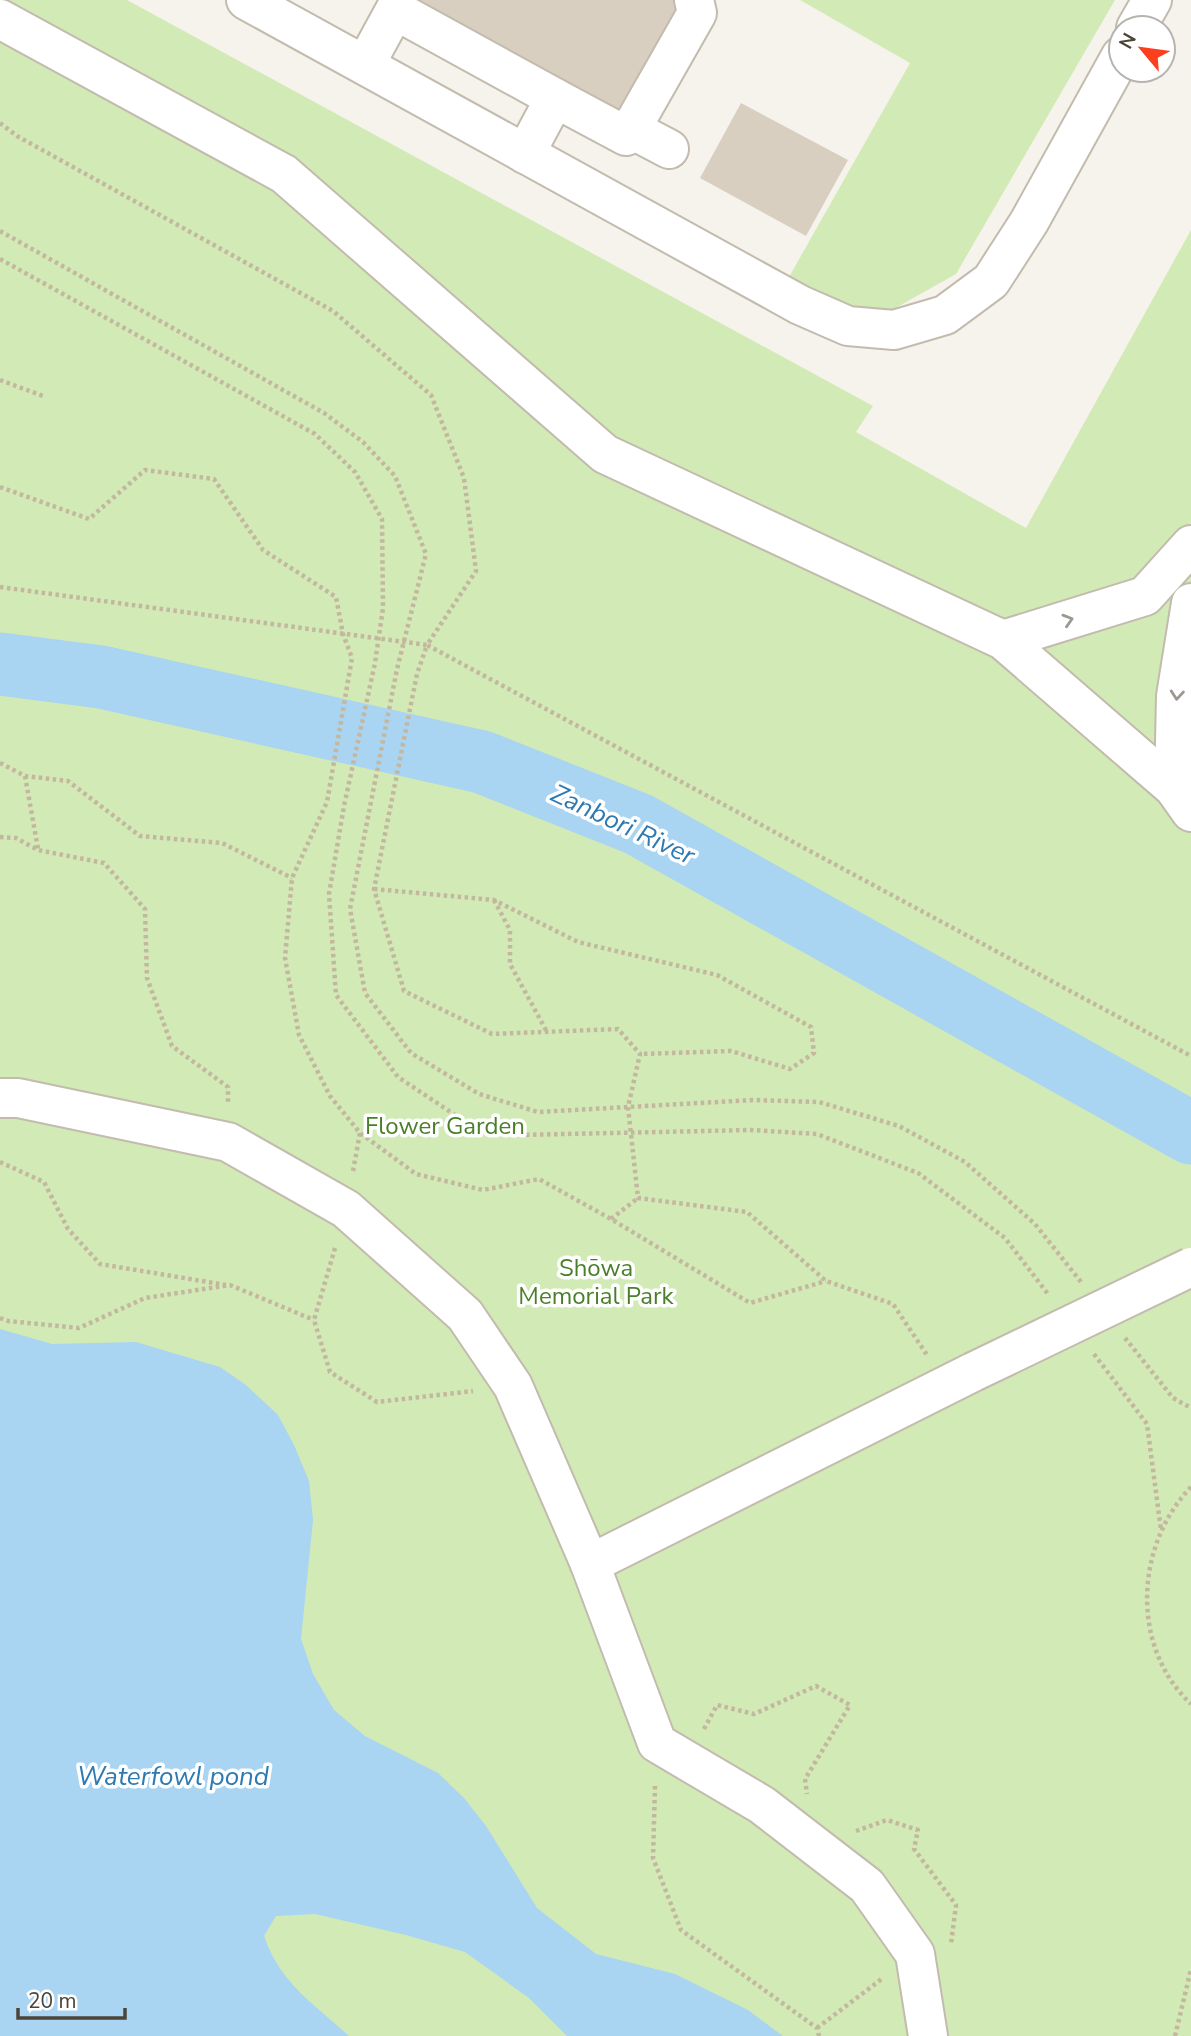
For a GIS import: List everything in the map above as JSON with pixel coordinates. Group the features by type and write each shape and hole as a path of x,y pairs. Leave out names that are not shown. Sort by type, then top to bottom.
{"street":[{"path":"247,0 800,305 848,326 894,330 945,315 992,281 1029,222 1107,81"},
{"path":"365,65 395,10 626,136 697,13 694,0"},
{"path":"0,19 284,174 605,454 1003,640 1182,800"},
{"path":"525,154 555,98"},
{"path":"631,128 669,149"},
{"path":"1003,640 1145,596 1191,545"},
{"path":"1182,800 1176,696 1191,603"},
{"path":"0,1098 18,1098 229,1142 346,1209 466,1315 513,1386 672,1752 762,1805 867,1885 933,1949 928,2036"},
{"path":"590,1564 1191,1267"}],"path":[{"path":"0,123 133,202 333,311 431,395 464,478 476,570 427,645 417,674 374,889 404,991 492,1034 618,1029 640,1054"},
{"path":"0,231 324,413 363,442 395,476 426,554 397,669 350,909 365,993 411,1053 479,1094 538,1112 753,1100 819,1102 899,1126 965,1162 1035,1224 1087,1289"},
{"path":"0,259 315,434 355,472 382,519 383,608 329,894 336,995 398,1077 464,1121 519,1135 751,1130 817,1135 918,1173 1005,1238 1055,1304"},
{"path":"0,380 43,396"},
{"path":"0,487 89,519 145,470 214,479 263,550 336,597 343,634 352,657 327,802 292,878 285,958 299,1035 330,1096 360,1133 416,1174 483,1190 539,1179 750,1303 826,1281"},
{"path":"0,587 427,645 1191,1056"},
{"path":"0,763 25,776 68,781 140,836 222,843 292,878"},
{"path":"25,776 38,850"},
{"path":"0,837 16,838 38,850 104,863 145,909 147,978 159,1012 172,1046 228,1087 229,1142"},
{"path":"374,889 494,900 578,942 717,975 811,1027 814,1053 790,1069 731,1051 640,1054"},
{"path":"494,900 510,930 510,964 547,1032"},
{"path":"638,1198 628,1107 640,1054"},
{"path":"0,1163 44,1182 68,1229 100,1264 230,1285 314,1320"},
{"path":"611,1219 638,1198 747,1212 826,1281 893,1304 960,1379"},
{"path":"346,1209 314,1320 330,1371 377,1402 513,1386"},
{"path":"0,1318 79,1328 145,1298 230,1285"},
{"path":"1121,1333 1173,1398 1191,1408"},
{"path":"1089,1347 1147,1424 1161,1530"},
{"path":"1191,1487 1178,1501 1161,1530 1149,1569 1147,1590 1148,1619 1156,1649 1169,1677 1191,1704"},
{"path":"817,2028 933,1949 956,1905 914,1849 918,1830 887,1820 815,1846 805,1779 850,1705 816,1686 754,1714 717,1705 672,1752 653,1858 681,1930 817,2028 818,2036"},
{"path":"1175,2036 1191,1969"}],"green space":[{"name":"Shōwa Memorial Park","path":"0,0 127,0 873,406 856,432 1026,528 1191,230 1191,2036 0,2036"},
{"path":"800,0 1115,0 956,274 883,315 851,312 789,277 910,63"}],"water":[{"name":"Waterfowl pond","path":"0,1329 52,1344 136,1342 220,1367 246,1385 278,1415 309,1481 313,1520 301,1639 313,1674 334,1710 365,1736 438,1773 464,1798 486,1826 537,1908 596,1954 675,1974 748,2010 783,2036 567,2036 529,1998 465,1952 315,1914 276,1916 264,1936 279,1967 299,1992 349,2036 0,2036"}],"building":[{"path":"416,0 686,0 616,129"},
{"path":"741,103 848,160 806,236 700,178"}],"waterway":[{"name":"Zanbori River","path":"0,664 101,677 482,762 638,824 1191,1133"}],"park label":[{"name":"Flower Garden","path":"445,1126"}]}
